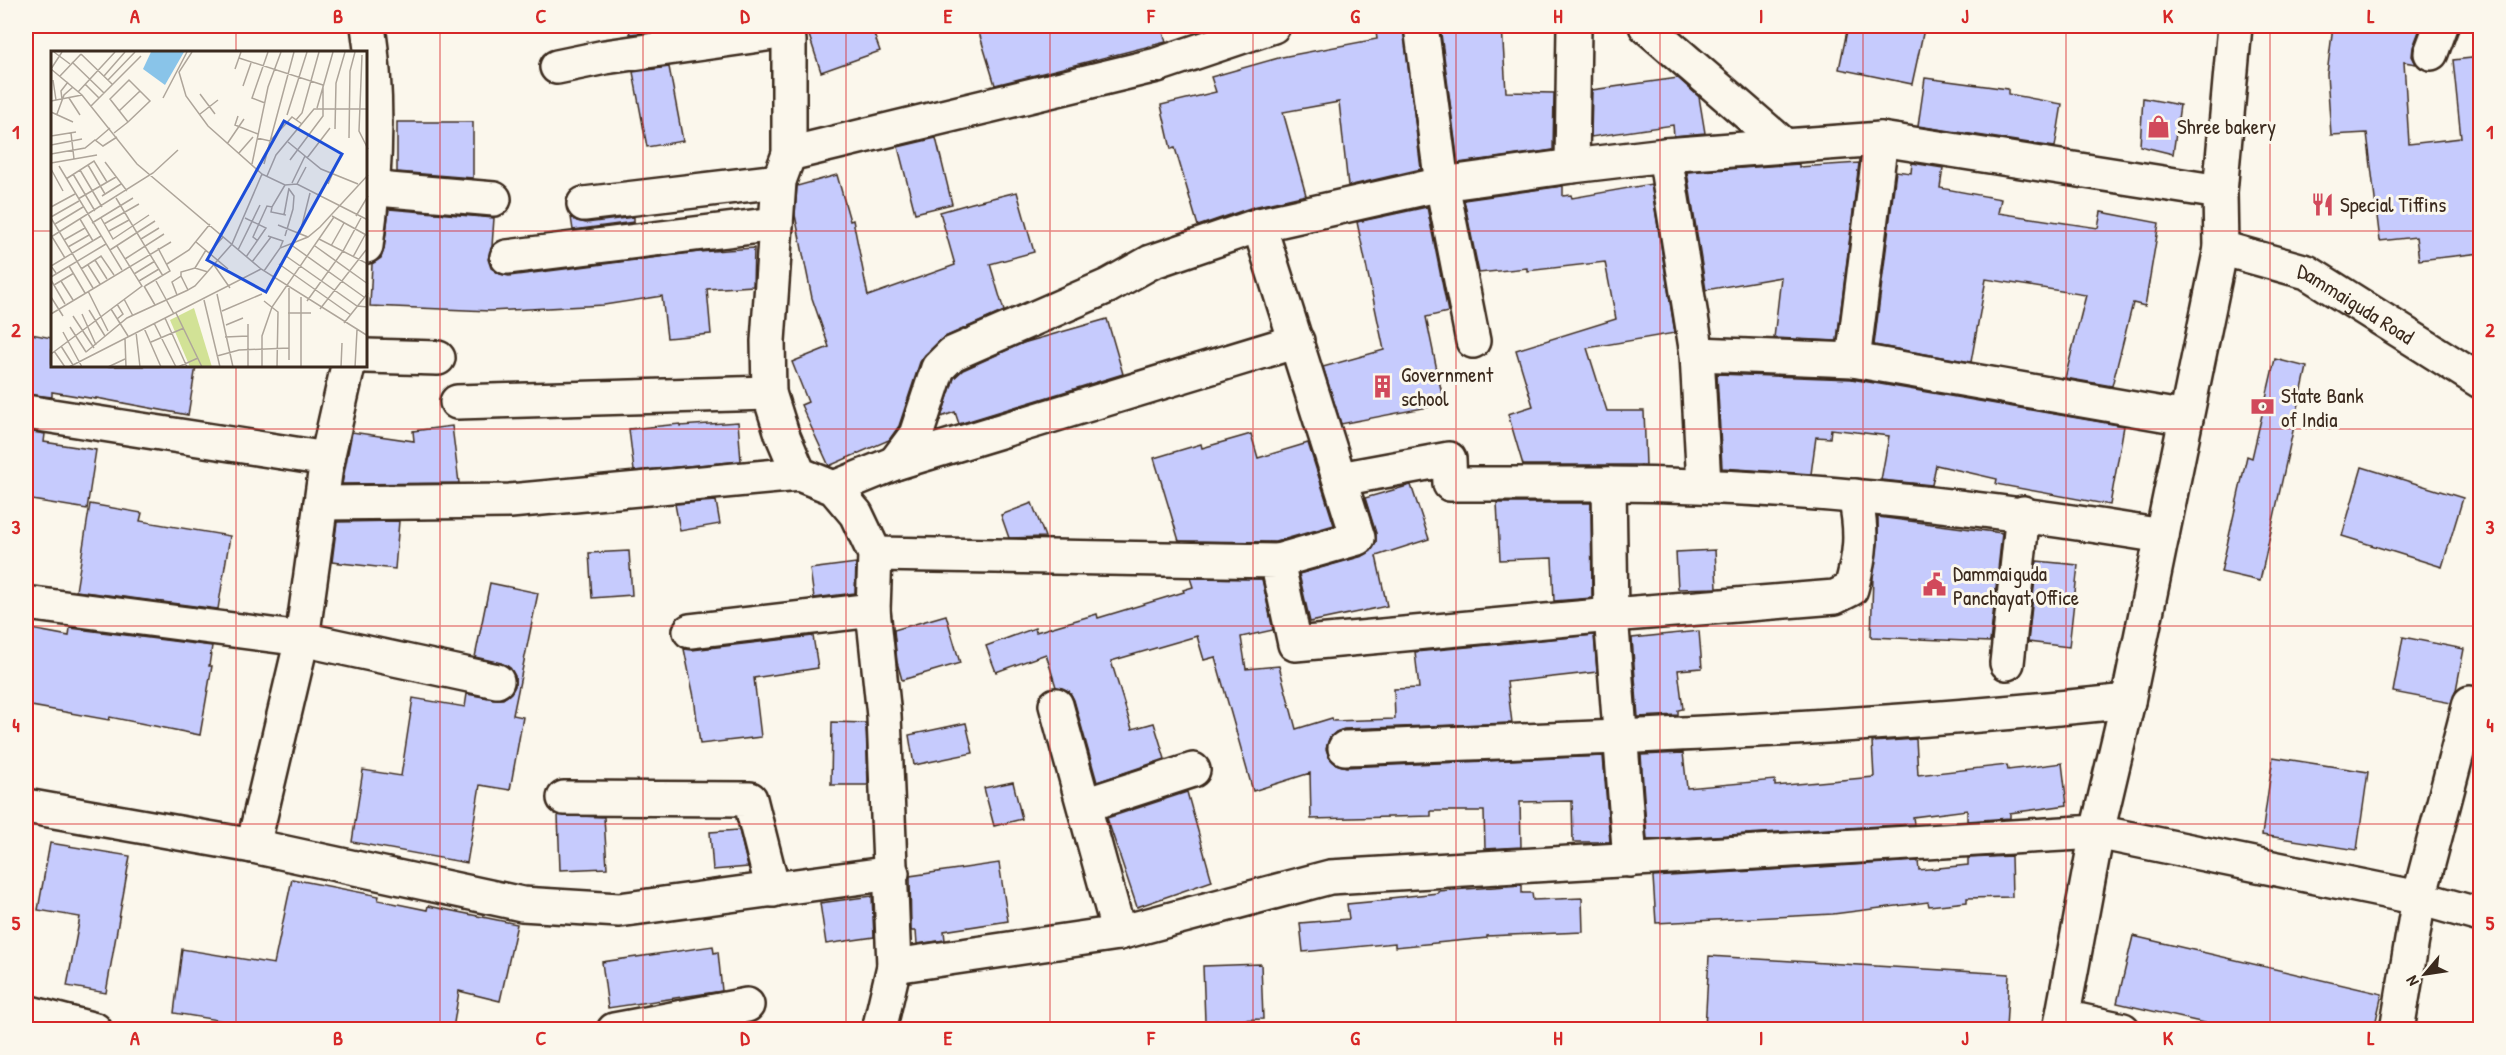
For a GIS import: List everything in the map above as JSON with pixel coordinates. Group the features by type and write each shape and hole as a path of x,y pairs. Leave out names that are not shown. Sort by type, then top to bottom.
{"street":[{"path":"368,26 374,68 368,218"},
{"path":"584,204 784,167 1157,65 1273,26"},
{"path":"1421,26 1442,184 1473,341"},
{"path":"1572,166 1574,26"},
{"path":"1648,26 1785,146"},
{"path":"2123,1029 2061,1023 2097,832 2128,700 2221,248 2220,192 2235,26"},
{"path":"557,67 605,57 787,28 784,167 776,224 768,341 769,393 782,434 799,474"},
{"path":"895,463 916,435 938,368 952,354 1108,286 1151,262 1259,225 1442,184 1665,155 1881,139 2220,192"},
{"path":"1853,360 1881,139"},
{"path":"1665,155 1697,354 1704,484"},
{"path":"370,189 494,199"},
{"path":"507,257 776,224"},
{"path":"875,554 1277,561 1358,538 1259,225"},
{"name":"Dammaiguda Road","path":"2221,248 2307,272 2481,381"},
{"path":"834,488 895,463 1297,341"},
{"path":"1697,354 1853,360 2186,418"},
{"path":"368,356 438,358"},
{"path":"253,846 302,639 327,459 348,368"},
{"path":"457,402 769,393"},
{"path":"26,412 327,459"},
{"path":"1340,479 1449,459 1450,484 1704,484 2024,513 2162,536"},
{"path":"321,503 510,501 799,474 834,488 856,514 875,554 873,610 884,716 894,966 879,1029"},
{"path":"1609,484 1611,615 1630,860"},
{"path":"1277,561 1295,644 1836,597 1851,589 1860,558 1861,525 1855,496"},
{"path":"2007,663 2024,513"},
{"path":"26,603 302,639 497,681"},
{"path":"690,631 873,610"},
{"path":"1345,748 1622,738 2005,714 2128,700"},
{"path":"2397,1029 2419,898 2470,703"},
{"path":"1056,705 1119,933"},
{"path":"1085,805 1193,770"},
{"path":"564,798 750,799 774,890"},
{"path":"26,806 253,846 522,904 620,910 892,873"},
{"path":"894,966 1119,933 1330,877 2097,832 2419,898 2481,915"},
{"path":"614,1029 747,1005"},
{"path":"26,1012 94,1029"}],"building":[{"path":"628,26 661,26 662,30 630,34"},
{"path":"806,26 871,26 880,51 821,72"},
{"path":"977,26 1044,26 1047,33 1073,26 1161,26 1166,42 995,85"},
{"path":"1375,26 1403,26 1421,169 1348,186 1339,102 1283,112 1306,195 1253,207 1198,226 1175,148 1171,149 1161,105 1216,92 1211,77 1282,57 1377,39"},
{"path":"1440,26 1502,26 1506,92 1554,93 1553,150 1458,163"},
{"path":"1848,26 1909,26 1924,29 1912,84 1839,69"},
{"path":"2333,26 2421,26 2413,47 2412,56 2416,64 2404,62 2409,144 2461,138 2453,60 2481,57 2481,253 2419,260 2416,237 2380,241 2367,133 2331,135 2327,74"},
{"path":"669,67 683,141 647,147 633,72"},
{"path":"1678,78 1699,97 1705,133 1674,136 1673,125 1591,137 1592,90"},
{"path":"1925,78 2008,89 2008,94 2062,104 2055,147 1918,126"},
{"name":"Shree bakery","path":"2143,98 2180,105 2173,154 2140,146"},
{"path":"397,122 473,122 473,178 397,172"},
{"path":"936,138 952,204 915,213 898,147"},
{"path":"1859,163 1837,341 1774,338 1781,277 1706,290 1687,172 1799,164 1799,167"},
{"path":"1912,163 1943,168 1940,188 2001,199 1998,213 2098,228 2101,212 2159,223 2145,306 2133,303 2112,386 2065,378 2086,295 1986,279 1971,362 1874,345 1896,171 1911,173"},
{"path":"837,175 850,221 853,220 868,296 955,265 940,212 972,203 1017,192 1034,252 990,264 1004,311 945,337 925,355 920,362 899,426 889,440 829,466 801,405 808,402 792,362 829,347 812,298 795,215 797,186"},
{"path":"1651,184 1675,333 1587,348 1607,411 1644,411 1646,465 1523,465 1508,414 1533,406 1516,350 1616,319 1605,262 1527,271 1527,268 1479,273 1464,200 1563,186 1563,196 1571,195 1572,198"},
{"path":"1427,207 1448,312 1426,317 1444,404 1341,424 1323,367 1384,350 1357,222"},
{"path":"389,209 494,218 492,246 488,259 491,268 500,274 509,276 699,252 754,248 753,286 707,289 711,334 667,338 662,296 604,305 490,311 370,306 372,264 381,258 384,249"},
{"path":"571,217 586,223 634,217 634,222 573,230"},
{"path":"1107,319 1123,374 959,424 955,412 941,417 954,378 963,370 1023,343"},
{"path":"26,333 51,338 51,368 196,368 188,415 52,392 52,397 26,394"},
{"path":"2275,359 2307,367 2260,581 2221,572 2247,456 2252,458"},
{"path":"1717,374 1851,379 2124,426 2110,505 1996,484 1997,479 1936,465 1932,485 1881,480 1889,436 1831,429 1830,438 1816,437 1811,474 1722,468"},
{"path":"738,422 741,461 634,471 629,429"},
{"path":"452,426 459,483 342,484 352,432 414,441 413,431"},
{"path":"26,431 45,434 44,442 96,450 87,509 26,499"},
{"path":"1251,434 1258,458 1308,443 1334,525 1275,542 1179,541 1154,458 1201,444 1202,448"},
{"path":"2362,467 2463,498 2442,567 2342,536"},
{"path":"1411,485 1429,539 1376,556 1387,606 1310,622 1299,574 1363,556 1371,551 1376,543 1376,533 1365,498"},
{"path":"716,501 720,524 680,531 675,504"},
{"path":"1032,503 1045,537 1009,538 1001,515"},
{"path":"1497,503 1591,503 1592,598 1554,601 1552,558 1500,560"},
{"path":"90,504 142,513 140,521 230,536 218,609 76,591"},
{"name":"Dammaiguda Panchayat Office","path":"1878,517 2002,533 1990,642 1871,637"},
{"path":"399,521 395,569 332,562 337,522"},
{"path":"1715,550 1717,588 1678,589 1676,552"},
{"path":"629,551 632,595 592,598 589,553"},
{"path":"2037,561 2078,565 2069,647 2028,642"},
{"path":"856,563 855,593 814,598 810,569"},
{"path":"1190,578 1262,579 1273,630 1241,637 1246,669 1279,666 1296,729 1332,718 1333,721 1395,719 1394,689 1419,688 1415,652 1594,635 1597,672 1507,682 1512,723 1344,729 1336,732 1329,739 1326,749 1329,757 1336,764 1346,767 1603,756 1610,842 1573,842 1572,801 1520,802 1521,847 1485,849 1484,811 1431,811 1431,816 1311,819 1310,773 1253,791 1215,657 1204,660 1197,636 1111,661 1132,729 1154,723 1165,759 1097,782 1074,700 1069,691 1056,687 1046,654 996,672 986,646 1035,628 1036,632 1097,614 1098,618 1184,592 1183,590 1193,587"},
{"path":"490,583 538,593 513,715 523,717 510,790 480,785 467,863 352,842 363,770 401,776 413,698 465,707 467,694 503,699 511,693 515,686 515,676 510,668 501,663 475,657"},
{"path":"946,615 960,663 902,680 897,662 894,630"},
{"path":"26,628 69,636 70,628 212,646 209,666 212,666 200,735 110,717 109,720 26,705"},
{"path":"1699,631 1702,668 1678,670 1683,709 1678,710 1678,715 1638,717 1632,638"},
{"path":"813,636 818,668 754,678 761,737 700,744 694,697 684,649"},
{"path":"2403,637 2464,649 2456,690 2451,703 2393,692"},
{"path":"832,722 866,723 868,785 831,785"},
{"path":"966,723 973,753 914,765 909,735"},
{"path":"1916,739 1918,775 2007,765 2008,770 2062,763 2067,805 2010,813 2010,818 1967,821 1967,810 1913,817 1914,824 1647,840 1641,755 1683,753 1687,788 1775,780 1775,786 1874,777 1872,742"},
{"path":"2273,757 2368,772 2357,850 2262,835"},
{"path":"1013,782 1022,819 994,826 984,788"},
{"path":"1187,792 1212,881 1137,907 1107,818"},
{"path":"558,815 604,817 607,868 560,870"},
{"path":"739,830 748,867 713,870 710,832"},
{"path":"50,843 130,856 106,993 67,986 80,917 38,910"},
{"path":"2011,856 2012,897 1967,898 1967,902 1929,906 1928,902 1833,914 1656,923 1653,877 1918,861 1919,870 1968,865 1968,858"},
{"path":"999,863 1008,921 944,931 945,940 917,944 916,931 911,931 910,876"},
{"path":"292,879 379,896 378,900 427,910 428,906 517,924 500,1001 459,991 453,1029 272,1029 174,1013 182,949 274,964"},
{"path":"1522,885 1522,893 1532,893 1533,900 1582,898 1583,932 1487,936 1487,938 1395,947 1395,943 1303,952 1300,923 1349,919 1347,904 1390,900 1390,898 1438,893 1438,891"},
{"path":"872,896 874,937 826,944 820,903"},
{"path":"2133,936 2382,994 2374,1029 2231,1029 2117,1003"},
{"path":"713,946 714,953 718,952 722,991 608,1008 602,962"},
{"path":"1709,956 2009,974 2006,1029 1705,1029"},
{"path":"1261,964 1263,1019 1205,1021 1203,966"}],"place":[{"name":"Shree bakery","path":"2159,126"},
{"name":"Special Tiffins","path":"2322,204"},
{"name":"Government school","path":"1383,386"},
{"name":"State Bank of India","path":"2263,407"},
{"name":"Dammaiguda Panchayat Office","path":"1935,585"}]}
